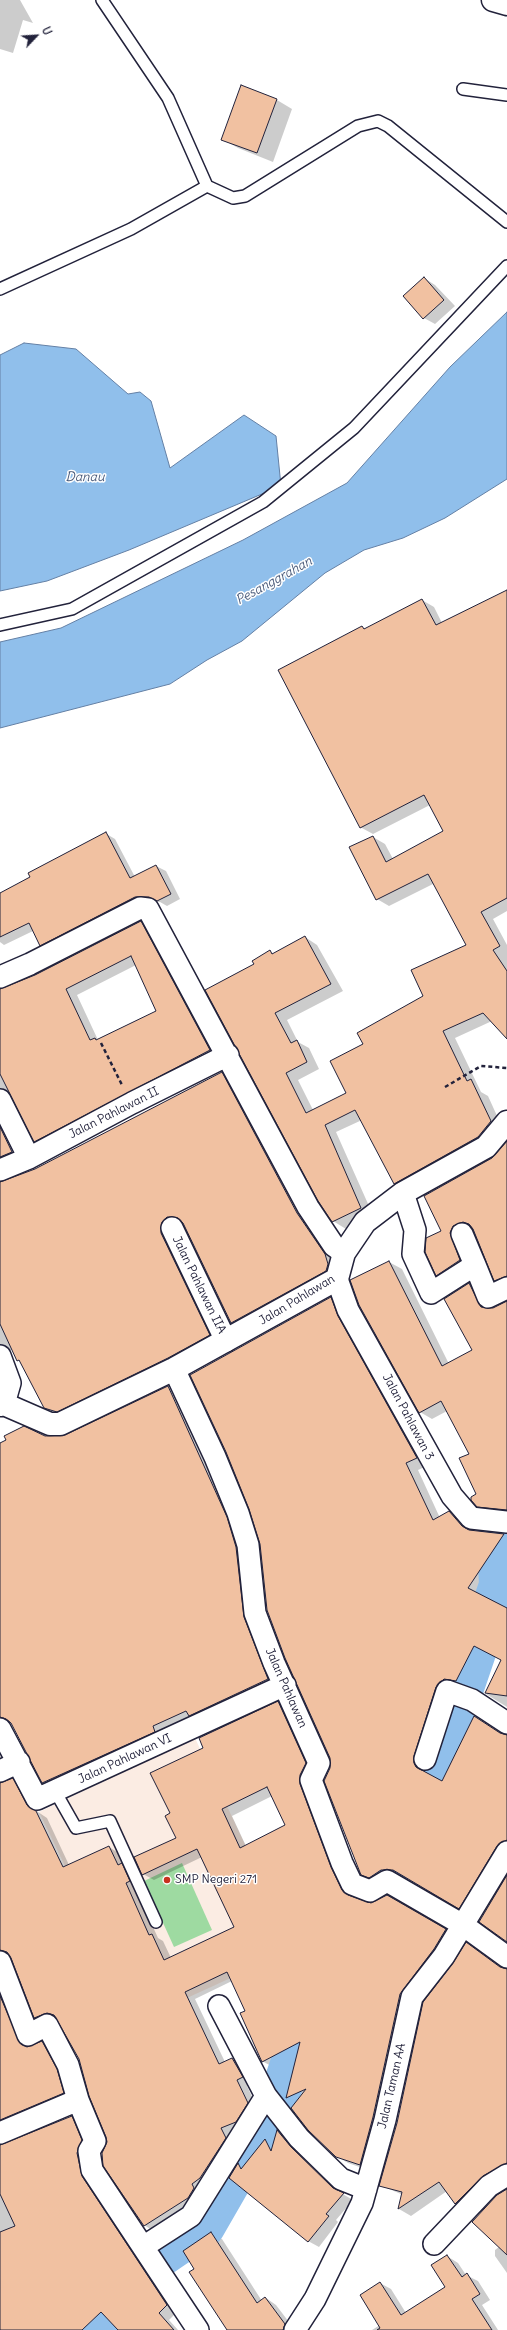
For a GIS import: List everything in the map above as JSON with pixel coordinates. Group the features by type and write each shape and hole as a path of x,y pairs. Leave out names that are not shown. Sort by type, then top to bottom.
{"street":[{"path":"493,0 507,4"},
{"path":"0,977 30,964 140,908 148,909 228,1055 308,1207 334,1246 344,1253"},
{"name":"Jalan Pahlawan II","path":"0,1170 29,1158 132,1103 228,1055"},
{"path":"0,1100 29,1158"},
{"name":"Jalan Pahlawan","path":"2,1405 50,1424 60,1424 174,1369 338,1279 344,1253 365,1222 403,1193 486,1146 507,1122"},
{"path":"403,1193 415,1230 413,1254 431,1292 475,1265"},
{"name":"Jalan Pahlawan IIA","path":"172,1228 226,1341"},
{"path":"462,1234 488,1297 507,1288"},
{"name":"Jalan Pahlawan 3","path":"338,1279 348,1310 378,1361 452,1496 471,1518 506,1523"},
{"path":"0,1356 10,1383 2,1405"},
{"name":"Jalan Pahlawan","path":"174,1369 215,1457 238,1513 248,1545 255,1613 274,1663 319,1763 311,1780 342,1863 352,1884 378,1886 463,1925 507,1957"},
{"name":"Jalan Pahlawan VI","path":"0,1729 19,1762 37,1799 285,1685"},
{"path":"424,1759 447,1691 472,1700 507,1723"},
{"path":"0,1771 19,1762"},
{"name":"Jalan Taman AA","path":"295,2330 324,2281 362,2203 385,2120 412,1997 463,1925 507,1852"},
{"path":"0,1962 28,2035 47,2025 68,2065 78,2100 95,2142 89,2151 92,2170 198,2330"},
{"path":"219,2006 266,2096 299,2138 342,2179 366,2189"},
{"path":"143,2247 191,2216 266,2096"},
{"path":"0,2134 78,2100"},
{"path":"434,2244 489,2186 507,2175"}],"lane":[{"path":"102,0 168,98 207,186 233,198 239,198 358,126 378,121 388,126 507,222"},
{"path":"463,89 507,95"},
{"path":"0,289 131,229 207,186"},
{"path":"0,625 72,609 263,502 354,428 507,266"},
{"path":"56,1791 76,1828 110,1821 156,1922"}],"path":[{"path":"101,1042 132,1103"},
{"path":"445,1087 481,1066 507,1068"}],"shaded area":[{"name":"SMP Negeri 271","path":"195,1738 294,1949 139,2020 39,1812"}],"green space":[{"path":"182,1863 212,1930 174,1947 144,1881"}],"water":[{"name":"Pesanggrahan","path":"507,312 507,479 445,518 403,538 364,550 325,573 242,641 207,660 170,684 0,728 0,642 61,628 243,540 347,483 450,367"},
{"name":"Danau","path":"24,343 76,349 128,394 140,392 151,401 170,468 244,415 276,436 281,486 129,550 47,581 0,591 0,355"}],"building":[{"path":"241,85 277,99 257,153 221,140"},
{"path":"424,277 444,300 423,319 403,296"},
{"path":"507,590 507,898 481,912 500,946 493,950 507,971 507,1039 483,1013 443,1031 467,1081 471,1079 491,1121 478,1137 394,1184 355,1110 325,1125 361,1208 332,1222 318,1201 205,990 254,964 252,961 270,950 272,954 305,936 331,984 275,1013 291,1043 297,1040 307,1062 286,1073 306,1113 346,1093 330,1061 363,1044 357,1033 423,996 411,970 466,945 428,874 376,900 349,847 373,836 386,862 443,831 424,795 360,828 278,670 362,626 364,629 422,599 436,625"},
{"path":"106,832 130,878 156,865 171,894 157,901 149,897 135,897 40,946 29,923 0,937 0,893 30,877 28,873"},
{"path":"141,921 210,1050 34,1142 0,1074 0,989 35,975","holes":["131,956 156,1011 96,1040 95,1038 90,1040 66,989"]},
{"path":"222,1072 297,1213 325,1254 328,1264 326,1271 231,1323 183,1223 178,1218 167,1217 162,1222 161,1233 210,1335 168,1358 57,1412 44,1408 19,1360 17,1361 0,1324 0,1182 35,1169"},
{"path":"0,1127 12,1152 0,1157"},
{"path":"507,1141 507,1276 494,1281 473,1229 469,1224 463,1222 453,1226 450,1233 460,1260 436,1276 425,1252 426,1238 441,1231 424,1196 492,1158"},
{"path":"389,1261 442,1366 472,1350 444,1299 469,1283 481,1307 493,1308 507,1301 507,1510 477,1507 471,1500 471,1497 476,1494 459,1458 469,1454 441,1401 419,1413 359,1305 350,1280"},
{"path":"331,1297 338,1316 417,1458 406,1463 433,1520 449,1511 462,1526 469,1530 504,1534 468,1588 507,1608 507,1696 485,1693 501,1660 474,1646 456,1681 444,1679 436,1687 414,1756 414,1763 416,1767 442,1781 474,1716 500,1733 507,1735 507,1840 497,1846 459,1909 393,1870 381,1870 369,1878 361,1875 324,1781 330,1768 330,1758 285,1658 267,1610 260,1544 249,1509 226,1452 190,1375"},
{"path":"168,1386 227,1517 236,1547 244,1617 268,1679 189,1716 186,1711 153,1726 155,1732 42,1783 11,1723 0,1717 0,1443 6,1440 4,1436 24,1426 45,1436 65,1435"},
{"path":"278,1701 306,1763 300,1775 300,1784 331,1867 342,1890 348,1895 371,1903 387,1895 446,1929 434,1949 400,1994 373,2117 360,2165 336,2157 308,2130 291,2108 306,2089 286,2098 300,2042 262,2062 240,2013 245,2011 227,1972 185,1992 219,2064 232,2058 243,2077 237,2080 248,2103 236,2122 221,2128 226,2138 200,2178 192,2184 194,2188 188,2198 144,2226 103,2166 102,2153 107,2142 106,2137 89,2096 79,2059 54,2015 47,2013 34,2018 11,1958 7,1952 0,1950 0,1783 13,1778 27,1805 36,1811 63,1867 109,1846 118,1865 122,1863 130,1881 126,1883 149,1935 152,1934 164,1960 234,1927 197,1849 142,1875 134,1857 176,1838 165,1816 170,1813 150,1773 203,1748 199,1738","holes":["267,1787 285,1825 240,1848 222,1809"]},
{"path":"507,1875 507,1942 479,1922"},
{"path":"466,1942 500,1967 507,1969 507,2163 483,2176 455,2204 439,2182 398,2209 402,2192 379,2186 397,2123 423,2002 453,1963"},
{"path":"0,1996 21,2044 27,2047 42,2041 57,2069 64,2093 0,2120"},
{"path":"72,2116 82,2140 77,2153 82,2176 167,2305 159,2313 174,2330 118,2330 101,2312 82,2330 0,2330 0,2232 15,2226 0,2194 0,2145"},
{"path":"277,2130 291,2147 333,2188 344,2193 326,2214 329,2216 308,2242 229,2178 238,2163 241,2169 265,2139 271,2151"},
{"path":"507,2189 507,2255 472,2222 497,2195"},
{"path":"211,2232 257,2303 265,2297 285,2324 283,2330 227,2330 189,2272 194,2269 183,2251"},
{"path":"447,2255 462,2277 467,2273 480,2294 472,2299 492,2330 377,2330 380,2328 360,2295 380,2282 401,2315 445,2287 431,2265"}],"waterway":[{"path":"359,1918 404,1846 442,1766 452,1723 499,1585 495,1502 507,1488"},
{"path":"278,2100 309,2007 316,1992"},
{"path":"164,2255 205,2227 262,2128"},
{"path":"99,2330 109,2293 137,2274"}],"place":[{"name":"SMP Negeri 271","path":"167,1880"}]}
